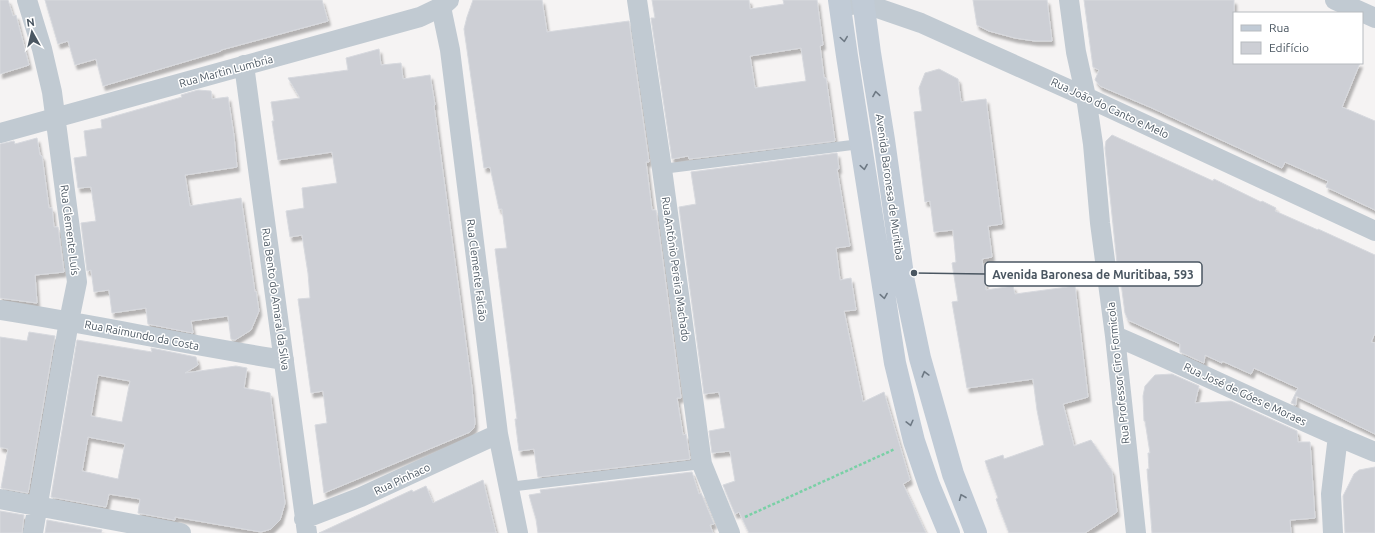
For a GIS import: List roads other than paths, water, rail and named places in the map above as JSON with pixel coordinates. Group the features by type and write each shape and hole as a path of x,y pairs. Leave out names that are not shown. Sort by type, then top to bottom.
{"main road":[{"name":"Avenida Baronesa de Muritiba","path":"863,1 906,290 920,358 953,474 976,533"},
{"name":"Avenida Baronesa de Muritiba","path":"839,3 894,356 914,441 929,485 949,533"}],"street":[{"name":"Rua Clemente Luís","path":"27,0 42,49 52,92 77,282 69,321 34,533"},
{"name":"Rua Antônio Pereira Machado","path":"638,0 702,464 728,529"},
{"name":"Rua Professor Ciro Formicola","path":"1069,0 1076,52 1086,97 1093,144 1100,223 1115,336 1136,533"},
{"path":"1334,0 1361,12"},
{"name":"Rua João do Canto e Melo","path":"839,3 863,1 921,23 1086,97 1375,231"},
{"name":"Rua Martin Lumbria","path":"0,133 420,18 445,4"},
{"name":"Rua Clemente Falcão","path":"445,4 498,434 518,533"},
{"path":"1363,13 1375,18"},
{"name":"Rua Bento do Amaral da Silva","path":"244,66 305,526"},
{"name":"Rua Raimundo da Costa","path":"0,310 69,321 202,347 284,360"},
{"name":"Rua José de Góes e Moraes","path":"1115,336 1375,452"},
{"name":"Rua Pinhaco","path":"305,526 361,497 498,434"},
{"path":"1333,533 1331,494 1338,436"},
{"path":"0,499 181,533"}],"lane":[{"path":"662,169 860,144"},
{"path":"508,487 702,464"}],"place":[{"name":"Avenida Baronesa de Muritibaa, 593","path":"914,273"}]}
